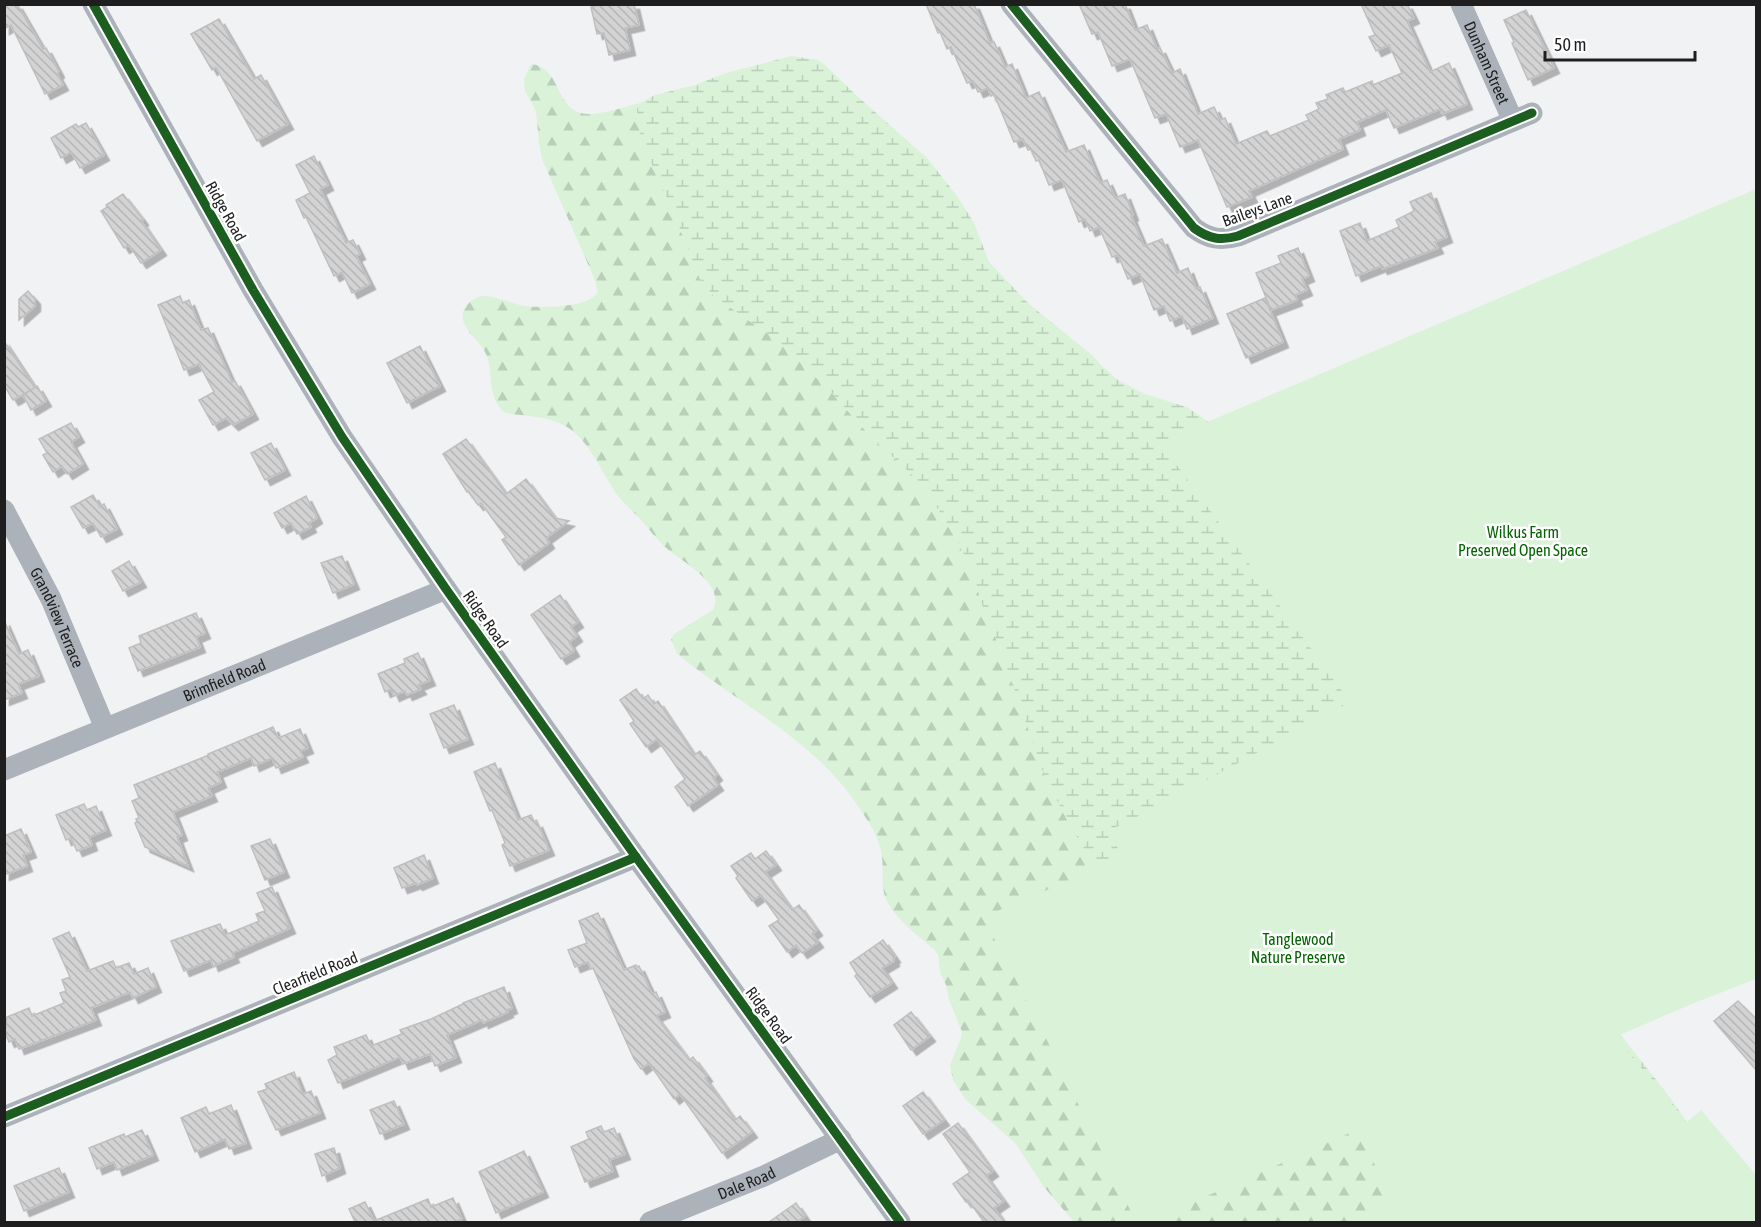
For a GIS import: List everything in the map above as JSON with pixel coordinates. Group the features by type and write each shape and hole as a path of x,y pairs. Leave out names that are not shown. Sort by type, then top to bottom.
{"street":[{"name":"Ridge Road","path":"93,4 219,231 293,358 348,446 446,589 636,857 900,1222"},
{"name":"Baileys Lane","path":"1011,4 1194,228 1204,236 1216,239 1238,236 1522,117"},
{"name":"Dunham Street","path":"1461,4 1522,117"},
{"name":"Grandview Terrace","path":"4,510 47,591 105,728"},
{"name":"Brimfield Road","path":"4,770 446,589"},
{"name":"Clearfield Road","path":"4,1117 636,857"},
{"name":"Dale Road","path":"650,1222 764,1176 841,1139"}],"green space":[{"name":"Tanglewood Nature Preserve","path":"791,56 818,60 824,64 928,159 957,196 974,223 989,262 1029,304 1092,355 1118,380 1145,394 1187,407 1216,427 1253,565 1263,583 1669,1096 1756,1222 1356,1113 1098,870 1070,826 1045,777 1000,648 984,611 972,570 952,531 922,484 873,439 829,390 778,341 714,296 700,279 643,145 638,124 637,109 640,103 655,95"},
{"path":"531,64 549,73 563,99 577,112 601,113 640,103 637,109 669,202 700,279 714,296 778,341 829,390 873,439 922,484 952,531 972,570 984,611 1000,648 1045,776 1070,826 1098,870 1325,1075 1443,1222 1074,1222 1044,1187 1015,1143 965,1099 953,1080 950,1065 962,1032 940,972 938,955 901,920 887,901 883,889 882,857 879,844 865,816 851,796 816,757 677,653 671,640 674,634 713,610 715,599 713,590 707,581 668,550 621,500 583,441 575,433 553,421 505,413 495,398 484,350 463,320 465,307 476,298 485,296 525,306 564,306 585,301 598,292 595,280 542,159 536,111 525,91 524,79"},
{"path":"1756,189 1756,957 1754,959 1756,979 1615,1037 1687,1122 1701,1110 1756,1175 1756,1222 1354,1222 1390,1206 1361,1128 1148,1222 1136,1222 1038,1022 983,917 1122,858 1110,830 1157,807 1350,702 1160,442"}],"building":[{"path":"4,4 17,4 43,49 46,48 63,85 45,94 11,25 4,29"},
{"path":"603,4 634,4 639,25 625,28 630,50 609,55 604,33 597,34 591,7"},
{"path":"926,4 974,4 990,43 994,42 1005,67 1012,64 1026,98 1039,92 1066,152 1084,145 1100,183 1107,180 1115,198 1125,194 1133,215 1131,216 1144,246 1162,239 1177,273 1188,268 1196,289 1200,287 1213,318 1187,329 1182,316 1170,321 1164,306 1154,310 1140,274 1128,279 1118,255 1112,257 1099,227 1090,231 1085,219 1079,222 1062,180 1049,185 1039,160 1036,161 1031,149 1028,150 1023,139 1014,142 994,94 991,96 988,88 978,92 973,81 967,83 951,47 947,49 940,32 938,33"},
{"path":"1079,4 1125,4 1135,30 1147,25 1157,49 1160,48 1172,73 1180,69 1198,114 1214,107 1220,120 1225,118 1236,144 1267,131 1270,136 1309,120 1306,115 1319,109 1316,103 1328,99 1326,95 1343,88 1345,92 1372,81 1373,85 1402,73 1389,45 1376,51 1369,37 1375,35 1361,4 1407,4 1414,18 1407,21 1430,72 1449,63 1467,104 1442,114 1440,109 1394,128 1386,110 1357,122 1360,130 1339,139 1343,149 1249,191 1252,197 1227,207 1198,140 1180,147 1166,114 1155,118 1130,59 1112,66 1098,32 1092,34"},
{"path":"1526,10 1554,68 1528,80 1504,20"},
{"path":"219,19 254,79 261,75 288,124 257,141 216,67 212,70 191,34"},
{"path":"86,123 104,155 80,168 71,152 61,158 51,138 76,124 78,127"},
{"path":"314,156 328,185 320,189 346,243 353,240 360,254 356,256 370,284 352,293 342,272 334,276 296,200 310,193 296,165"},
{"path":"1431,193 1447,237 1435,242 1438,248 1356,276 1340,231 1360,223 1367,241 1399,227 1396,220 1414,211 1410,202"},
{"path":"123,194 141,217 143,220 141,221 161,250 141,263 129,245 124,248 101,211"},
{"path":"1298,248 1309,276 1302,279 1307,290 1295,295 1297,300 1271,310 1256,273 1281,263 1278,256"},
{"path":"28,291 35,299 35,306 19,320 19,299"},
{"path":"180,296 183,303 189,300 201,330 208,328 232,382 235,381 253,414 233,425 226,418 213,425 199,400 214,392 199,364 184,370 158,305"},
{"path":"1265,298 1283,342 1246,358 1227,314"},
{"path":"4,341 35,388 13,400 4,385"},
{"path":"420,346 440,386 407,403 387,363"},
{"path":"37,386 46,401 31,410 23,395"},
{"path":"71,423 79,437 71,442 83,464 67,474 62,466 53,472 43,455 47,453 39,439"},
{"path":"466,439 506,494 526,479 555,518 569,521 546,538 549,543 519,565 502,540 506,537 481,503 478,505 467,492 443,454"},
{"path":"271,443 285,470 265,480 251,453"},
{"path":"93,495 100,507 104,504 117,529 101,537 93,523 83,528 71,507"},
{"path":"306,496 317,518 309,523 311,527 297,534 291,523 282,528 274,513"},
{"path":"342,556 354,584 333,593 321,563"},
{"path":"129,561 141,582 123,591 112,571"},
{"path":"560,595 578,622 571,627 577,636 569,642 574,651 561,659 531,615"},
{"path":"196,613 205,633 196,637 200,647 138,671 129,648 141,643 139,636"},
{"path":"4,620 19,654 28,650 39,676 18,684 22,693 4,700"},
{"path":"418,653 430,680 418,685 421,689 407,695 405,691 394,696 391,689 385,692 378,674 405,663 404,659"},
{"path":"636,689 643,699 648,695 654,704 658,701 694,755 700,751 717,775 713,778 718,785 688,806 675,787 685,779 657,739 646,747 630,724 634,721 620,700"},
{"path":"454,705 468,739 444,748 430,714"},
{"path":"273,727 278,738 300,729 308,748 300,751 303,757 276,768 272,758 254,766 251,758 217,772 221,782 208,788 212,796 173,812 182,835 177,837 188,866 145,847 135,823 139,818 132,801 139,798 134,785"},
{"path":"495,763 518,820 531,815 535,823 537,822 549,850 510,866 502,845 505,843 474,772"},
{"path":"84,804 87,810 96,806 106,830 89,837 92,845 77,851 71,838 66,840 56,815"},
{"path":"21,829 31,852 23,855 27,866 4,875 4,836"},
{"path":"270,839 284,872 265,880 251,846"},
{"path":"766,851 776,865 765,872 792,910 799,905 817,930 812,934 818,942 802,953 796,945 787,952 769,926 779,920 761,895 752,901 736,878 738,876 731,866 751,853 755,859"},
{"path":"424,855 433,878 402,888 394,868"},
{"path":"272,887 290,928 232,953 234,957 213,966 211,960 184,971 171,941 220,924 225,935 259,921 256,914 265,911 257,893"},
{"path":"598,913 624,970 639,966 652,994 656,992 665,1012 656,1016 689,1060 693,1057 735,1120 740,1116 752,1132 722,1153 680,1094 674,1099 649,1063 641,1069 634,1059 593,968 591,969 588,962 575,967 568,950 587,943 579,921"},
{"path":"69,932 87,971 113,961 116,968 129,963 134,974 148,968 156,987 133,998 130,992 91,1008 96,1020 19,1049 15,1039 9,1042 5,1033 7,1017 29,1008 32,1016 64,1003 60,993 66,991 62,980 70,977 53,939"},
{"path":"883,940 895,957 894,961 882,968 892,983 870,997 855,976 857,974 850,963"},
{"path":"504,987 512,1008 507,1010 508,1012 447,1035 456,1057 435,1066 430,1054 403,1064 400,1057 338,1083 328,1060 337,1055 334,1047 366,1035 371,1046 402,1034 400,1030"},
{"path":"1738,1001 1756,1019 1756,1070 1714,1021"},
{"path":"911,1012 930,1036 911,1050 894,1025"},
{"path":"294,1072 303,1094 311,1091 320,1113 276,1130 258,1092 267,1089 265,1084"},
{"path":"923,1092 944,1120 923,1134 903,1106"},
{"path":"394,1101 404,1124 380,1134 370,1110"},
{"path":"231,1105 246,1143 229,1149 225,1139 195,1152 181,1118 206,1107 209,1114"},
{"path":"958,1123 993,1171 986,1176 1004,1201 994,1208 1004,1222 984,1222 953,1184 970,1172 943,1134"},
{"path":"601,1126 604,1132 614,1128 625,1154 609,1160 613,1171 585,1182 571,1147 589,1139 586,1132"},
{"path":"142,1130 153,1155 117,1170 114,1162 97,1169 89,1148 124,1134 125,1137"},
{"path":"334,1148 340,1168 322,1176 315,1154"},
{"path":"524,1151 543,1192 496,1213 479,1172"},
{"path":"59,1168 69,1192 24,1211 14,1186"},
{"path":"453,1198 462,1219 454,1222 355,1222 349,1209 365,1202 374,1221 428,1199 431,1207"},
{"path":"796,1203 805,1216 797,1222 769,1222"}],"cycle path":[{"path":"93,4 253,290 342,437 446,589 636,857 900,1222"},
{"path":"1011,4 1194,228 1215,238 1238,236 1532,113"},
{"path":"4,1117 636,857"}],"park label":[{"name":"Wilkus Farm Preserved Open Space","path":"1523,541"}]}
